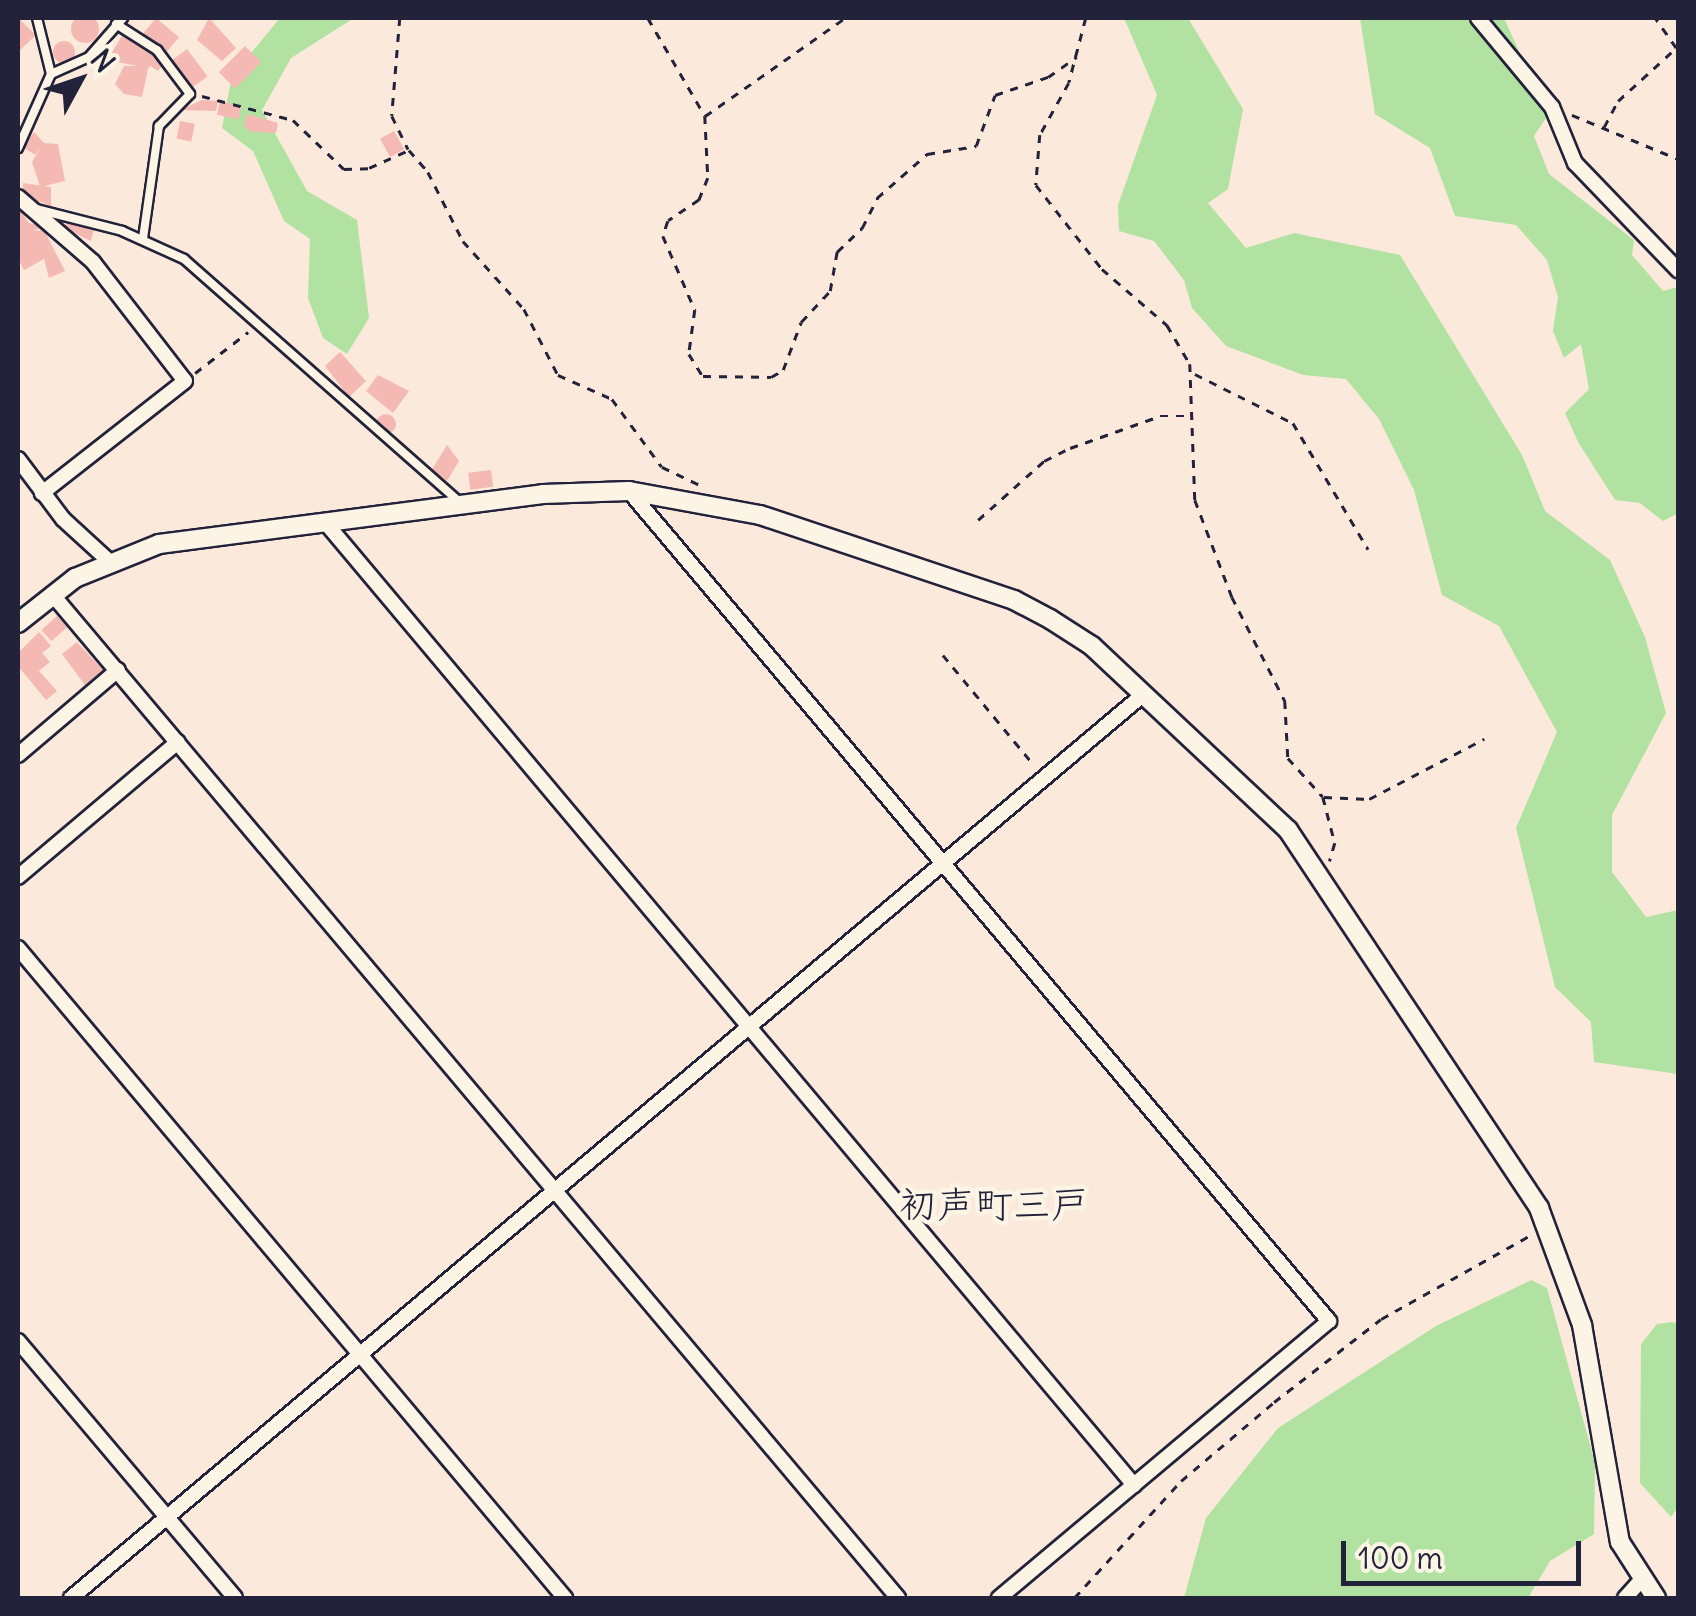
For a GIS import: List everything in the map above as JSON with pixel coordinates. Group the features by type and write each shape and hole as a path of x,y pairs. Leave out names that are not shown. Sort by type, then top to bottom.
{"street":[{"path":"1478,18 1552,107 1575,163 1678,270"},
{"path":"18,197 93,262 185,381 42,493"},
{"path":"18,460 42,493 109,560"},
{"path":"630,490 1329,1321 998,1598"},
{"path":"18,624 52,594 109,560 160,544 464,506 630,490 705,500 1014,600 1092,646 1263,802 1321,874 1548,1226 1582,1325 1609,1504 1620,1542 1656,1598"},
{"path":"325,522 1134,1485"},
{"path":"52,594 898,1598"},
{"path":"18,756 118,670"},
{"path":"71,1598 1146,693"},
{"path":"18,877 178,742"},
{"path":"18,948 565,1598"},
{"path":"18,1341 235,1598"},
{"path":"1625,1598 1642,1580"}],"lane":[{"path":"18,148 51,74 38,18"},
{"path":"51,74 89,57 119,21 157,50 190,94 159,126 143,239"},
{"path":"32,208 143,239 184,260 261,321 422,475 464,506"}],"path":[{"path":"400,18 392,116 409,150 428,172 462,242 535,325 558,375 612,400 662,466 706,488 705,500"},
{"path":"648,18 704,116 708,178 699,200 668,221 663,236 695,310 688,354 703,376 771,377 788,361 801,322 830,291 836,252 862,228 877,198 927,154 976,146 995,95 1013,84 1048,78 1078,56"},
{"path":"704,116 846,18"},
{"path":"1086,18 1078,56 1040,135 1036,185 1102,269 1167,326 1194,373 1190,470 1205,533 1285,702 1288,758 1323,797 1335,844 1321,874"},
{"path":"1604,126 1618,101 1676,48 1655,18"},
{"path":"190,94 244,102 294,120 344,169 369,168 409,150"},
{"path":"1552,107 1678,158"},
{"path":"185,381 261,321"},
{"path":"1194,373 1292,423 1368,549"},
{"path":"978,520 1044,461 1070,448 1160,416 1192,416"},
{"path":"942,655 1045,778"},
{"path":"1323,797 1369,799 1484,739"},
{"path":"1074,1598 1181,1482 1289,1390 1381,1318 1548,1226"}],"green space":[{"path":"280,18 354,18 291,58 262,110 307,191 357,220 369,318 347,354 323,338 308,298 310,239 284,221 253,151 222,128 232,76"},
{"path":"1124,18 1188,18 1243,109 1228,189 1208,203 1246,248 1294,233 1400,255 1522,455 1545,511 1610,560 1645,637 1666,713 1612,815 1612,872 1646,917 1678,910 1678,1074 1594,1062 1591,1022 1555,987 1516,828 1557,732 1499,626 1442,595 1414,490 1379,419 1346,379 1303,375 1226,346 1192,308 1184,280 1154,241 1119,231 1118,205 1157,95"},
{"path":"1360,18 1504,18 1548,115 1534,136 1549,174 1634,240 1632,255 1663,291 1678,287 1678,513 1663,521 1640,503 1615,500 1578,442 1565,413 1589,389 1581,344 1564,358 1553,331 1558,297 1547,260 1516,225 1455,216 1430,148 1375,114"},
{"path":"1531,1280 1547,1288 1595,1463 1594,1534 1550,1561 1528,1598 1184,1598 1206,1518 1278,1428 1436,1326"},
{"path":"1657,1324 1678,1324 1678,1507 1671,1517 1640,1483 1641,1344"}],"building":[{"path":"85,15 95,19 99,29 95,39 85,43 75,39 71,29 75,19"},
{"path":"18,18 36,35 18,52"},
{"path":"156,18 179,37 166,53 143,33"},
{"path":"209,18 236,48 222,61 197,40"},
{"path":"122,36 165,62 158,71 150,66 148,69 142,97 124,94 115,84 124,66 137,66 107,60"},
{"path":"64,41 72,44 72,60 64,63 56,60 53,52 56,44"},
{"path":"245,46 261,62 235,88 219,72"},
{"path":"187,49 207,76 193,87 173,60"},
{"path":"202,100 218,101 216,111 181,110"},
{"path":"220,101 241,106 238,120 217,115"},
{"path":"247,114 278,123 276,133 251,132 244,126"},
{"path":"180,121 195,124 191,142 177,139"},
{"path":"394,131 404,149 390,157 380,139"},
{"path":"34,132 44,143 58,144 65,181 40,187 32,162 40,148 35,155 23,147"},
{"path":"23,183 51,187 51,206 23,195"},
{"path":"20,210 29,223 44,226 34,231 44,230 65,271 49,278 44,259 24,270 18,258"},
{"path":"67,221 94,228 91,241 65,229"},
{"path":"340,352 366,381 349,397 325,366"},
{"path":"378,375 409,391 393,413 366,391"},
{"path":"386,414 396,424 386,434 376,424"},
{"path":"447,445 459,461 447,481 431,471"},
{"path":"491,470 493,487 470,490 468,473"},
{"path":"57,616 67,627 51,641 41,630"},
{"path":"39,632 51,646 42,653 50,662 39,671 57,691 46,700 18,666 18,653"},
{"path":"77,642 103,670 85,685 62,654"}],"district":[{"name":"初声町三戸","path":"994,1205"}]}
